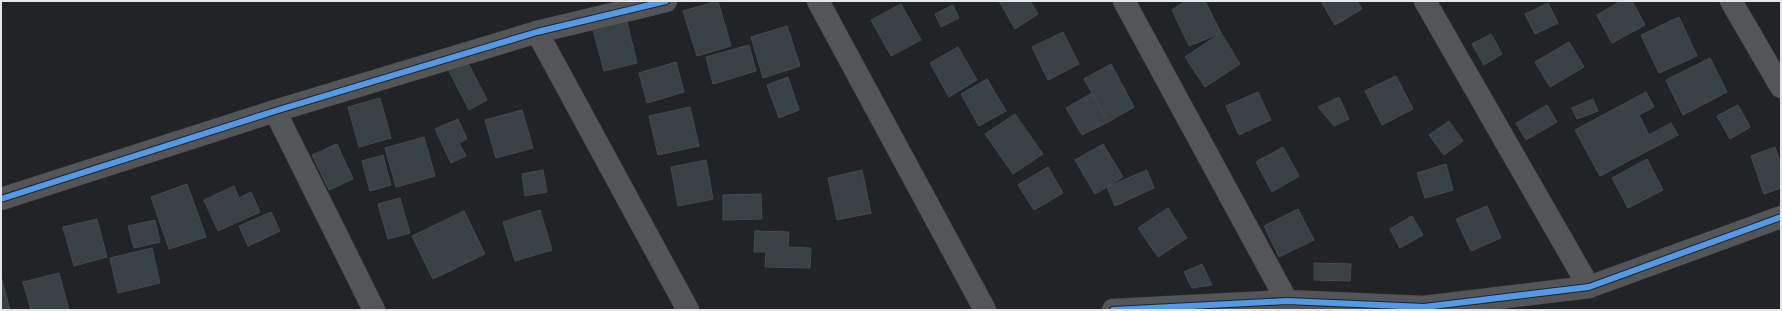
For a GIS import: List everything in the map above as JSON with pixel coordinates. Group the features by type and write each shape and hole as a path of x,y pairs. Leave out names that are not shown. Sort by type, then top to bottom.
{"street":[{"path":"1,199 275,111 536,32 666,1"},
{"path":"818,1 985,310"},
{"path":"1124,1 1287,301"},
{"path":"1425,1 1588,287"},
{"path":"1731,1 1781,87"},
{"path":"536,32 688,310"},
{"path":"275,111 374,310"},
{"path":"1113,310 1287,301 1424,307 1588,287 1781,217"}],"building":[{"path":"718,1 731,46 697,56 683,11"},
{"path":"999,1 1030,1 1038,14 1015,29"},
{"path":"1186,1 1205,1 1221,33 1189,46 1172,10"},
{"path":"1321,1 1357,1 1362,9 1335,25"},
{"path":"1621,1 1632,1 1645,25 1612,43 1597,15"},
{"path":"1548,3 1558,23 1535,34 1525,14"},
{"path":"901,4 921,40 891,56 871,20"},
{"path":"953,5 959,18 941,27 935,14"},
{"path":"1679,17 1697,56 1659,73 1641,35"},
{"path":"626,18 637,63 604,71 592,26"},
{"path":"787,26 800,66 763,78 751,37"},
{"path":"1063,32 1079,64 1048,80 1032,47"},
{"path":"1221,33 1240,64 1205,87 1185,57"},
{"path":"1491,34 1502,54 1484,65 1472,44"},
{"path":"1569,42 1584,67 1550,87 1535,62"},
{"path":"749,45 756,71 713,84 706,57"},
{"path":"958,47 977,80 949,97 930,63"},
{"path":"464,55 487,100 469,110 446,65"},
{"path":"1710,58 1727,92 1683,115 1666,80"},
{"path":"676,62 684,92 647,103 639,73"},
{"path":"1111,64 1134,107 1108,122 1084,79"},
{"path":"1396,76 1413,109 1382,125 1365,91"},
{"path":"788,77 799,110 779,118 767,85"},
{"path":"987,79 1006,111 979,126 961,94"},
{"path":"1258,92 1271,120 1239,135 1226,106"},
{"path":"1646,92 1654,107 1639,115 1649,135 1671,123 1678,135 1600,176 1575,130"},
{"path":"1092,93 1108,122 1082,135 1066,108"},
{"path":"1339,97 1349,119 1334,126 1318,107"},
{"path":"380,98 391,138 359,147 348,107"},
{"path":"1593,99 1598,111 1577,119 1572,108"},
{"path":"1547,105 1557,122 1526,140 1516,123"},
{"path":"1738,105 1750,127 1730,139 1717,116"},
{"path":"690,107 699,146 658,155 649,116"},
{"path":"522,110 533,148 496,158 485,120"},
{"path":"1015,114 1043,154 1013,174 985,134"},
{"path":"458,119 467,139 459,143 466,156 451,163 435,129"},
{"path":"1449,121 1463,141 1444,155 1429,135"},
{"path":"424,137 435,176 396,187 385,148"},
{"path":"337,144 353,179 329,190 312,155"},
{"path":"1103,144 1123,177 1095,194 1075,160"},
{"path":"1283,147 1299,176 1272,192 1256,162"},
{"path":"1775,147 1781,165 1781,188 1764,194 1751,156"},
{"path":"383,155 391,185 370,191 362,161"},
{"path":"1647,159 1663,190 1628,208 1612,178"},
{"path":"706,160 713,199 678,206 671,167"},
{"path":"1446,164 1453,190 1425,198 1417,173"},
{"path":"1048,167 1063,193 1034,210 1018,185"},
{"path":"543,170 547,192 525,196 522,174"},
{"path":"862,170 871,213 837,220 828,178"},
{"path":"1147,170 1154,188 1115,206 1107,187"},
{"path":"187,184 206,237 169,249 151,197"},
{"path":"234,186 239,198 251,192 260,212 218,231 204,200"},
{"path":"761,194 762,219 723,220 723,195"},
{"path":"400,198 410,233 388,239 378,204"},
{"path":"1487,206 1501,238 1471,251 1456,219"},
{"path":"1168,208 1187,238 1158,257 1138,228"},
{"path":"1298,209 1314,240 1279,257 1264,226"},
{"path":"540,210 552,250 515,261 503,222"},
{"path":"464,211 485,254 433,279 412,236"},
{"path":"271,212 280,231 248,246 239,226"},
{"path":"1412,216 1423,235 1400,248 1390,229"},
{"path":"97,219 107,257 74,266 63,227"},
{"path":"155,220 160,242 134,248 128,226"},
{"path":"755,231 789,232 788,247 811,248 810,268 765,267 766,252 754,252"},
{"path":"152,248 160,283 118,293 110,258"},
{"path":"1314,263 1351,264 1350,281 1314,280"},
{"path":"1202,264 1212,285 1192,288 1184,272"},
{"path":"59,273 69,310 31,310 23,282"},
{"path":"1,277 10,310 1,310"}],"cycle path":[{"path":"1,199 275,111 537,32 666,1"},
{"path":"1113,310 1287,301 1424,307 1589,287 1781,217"}]}
